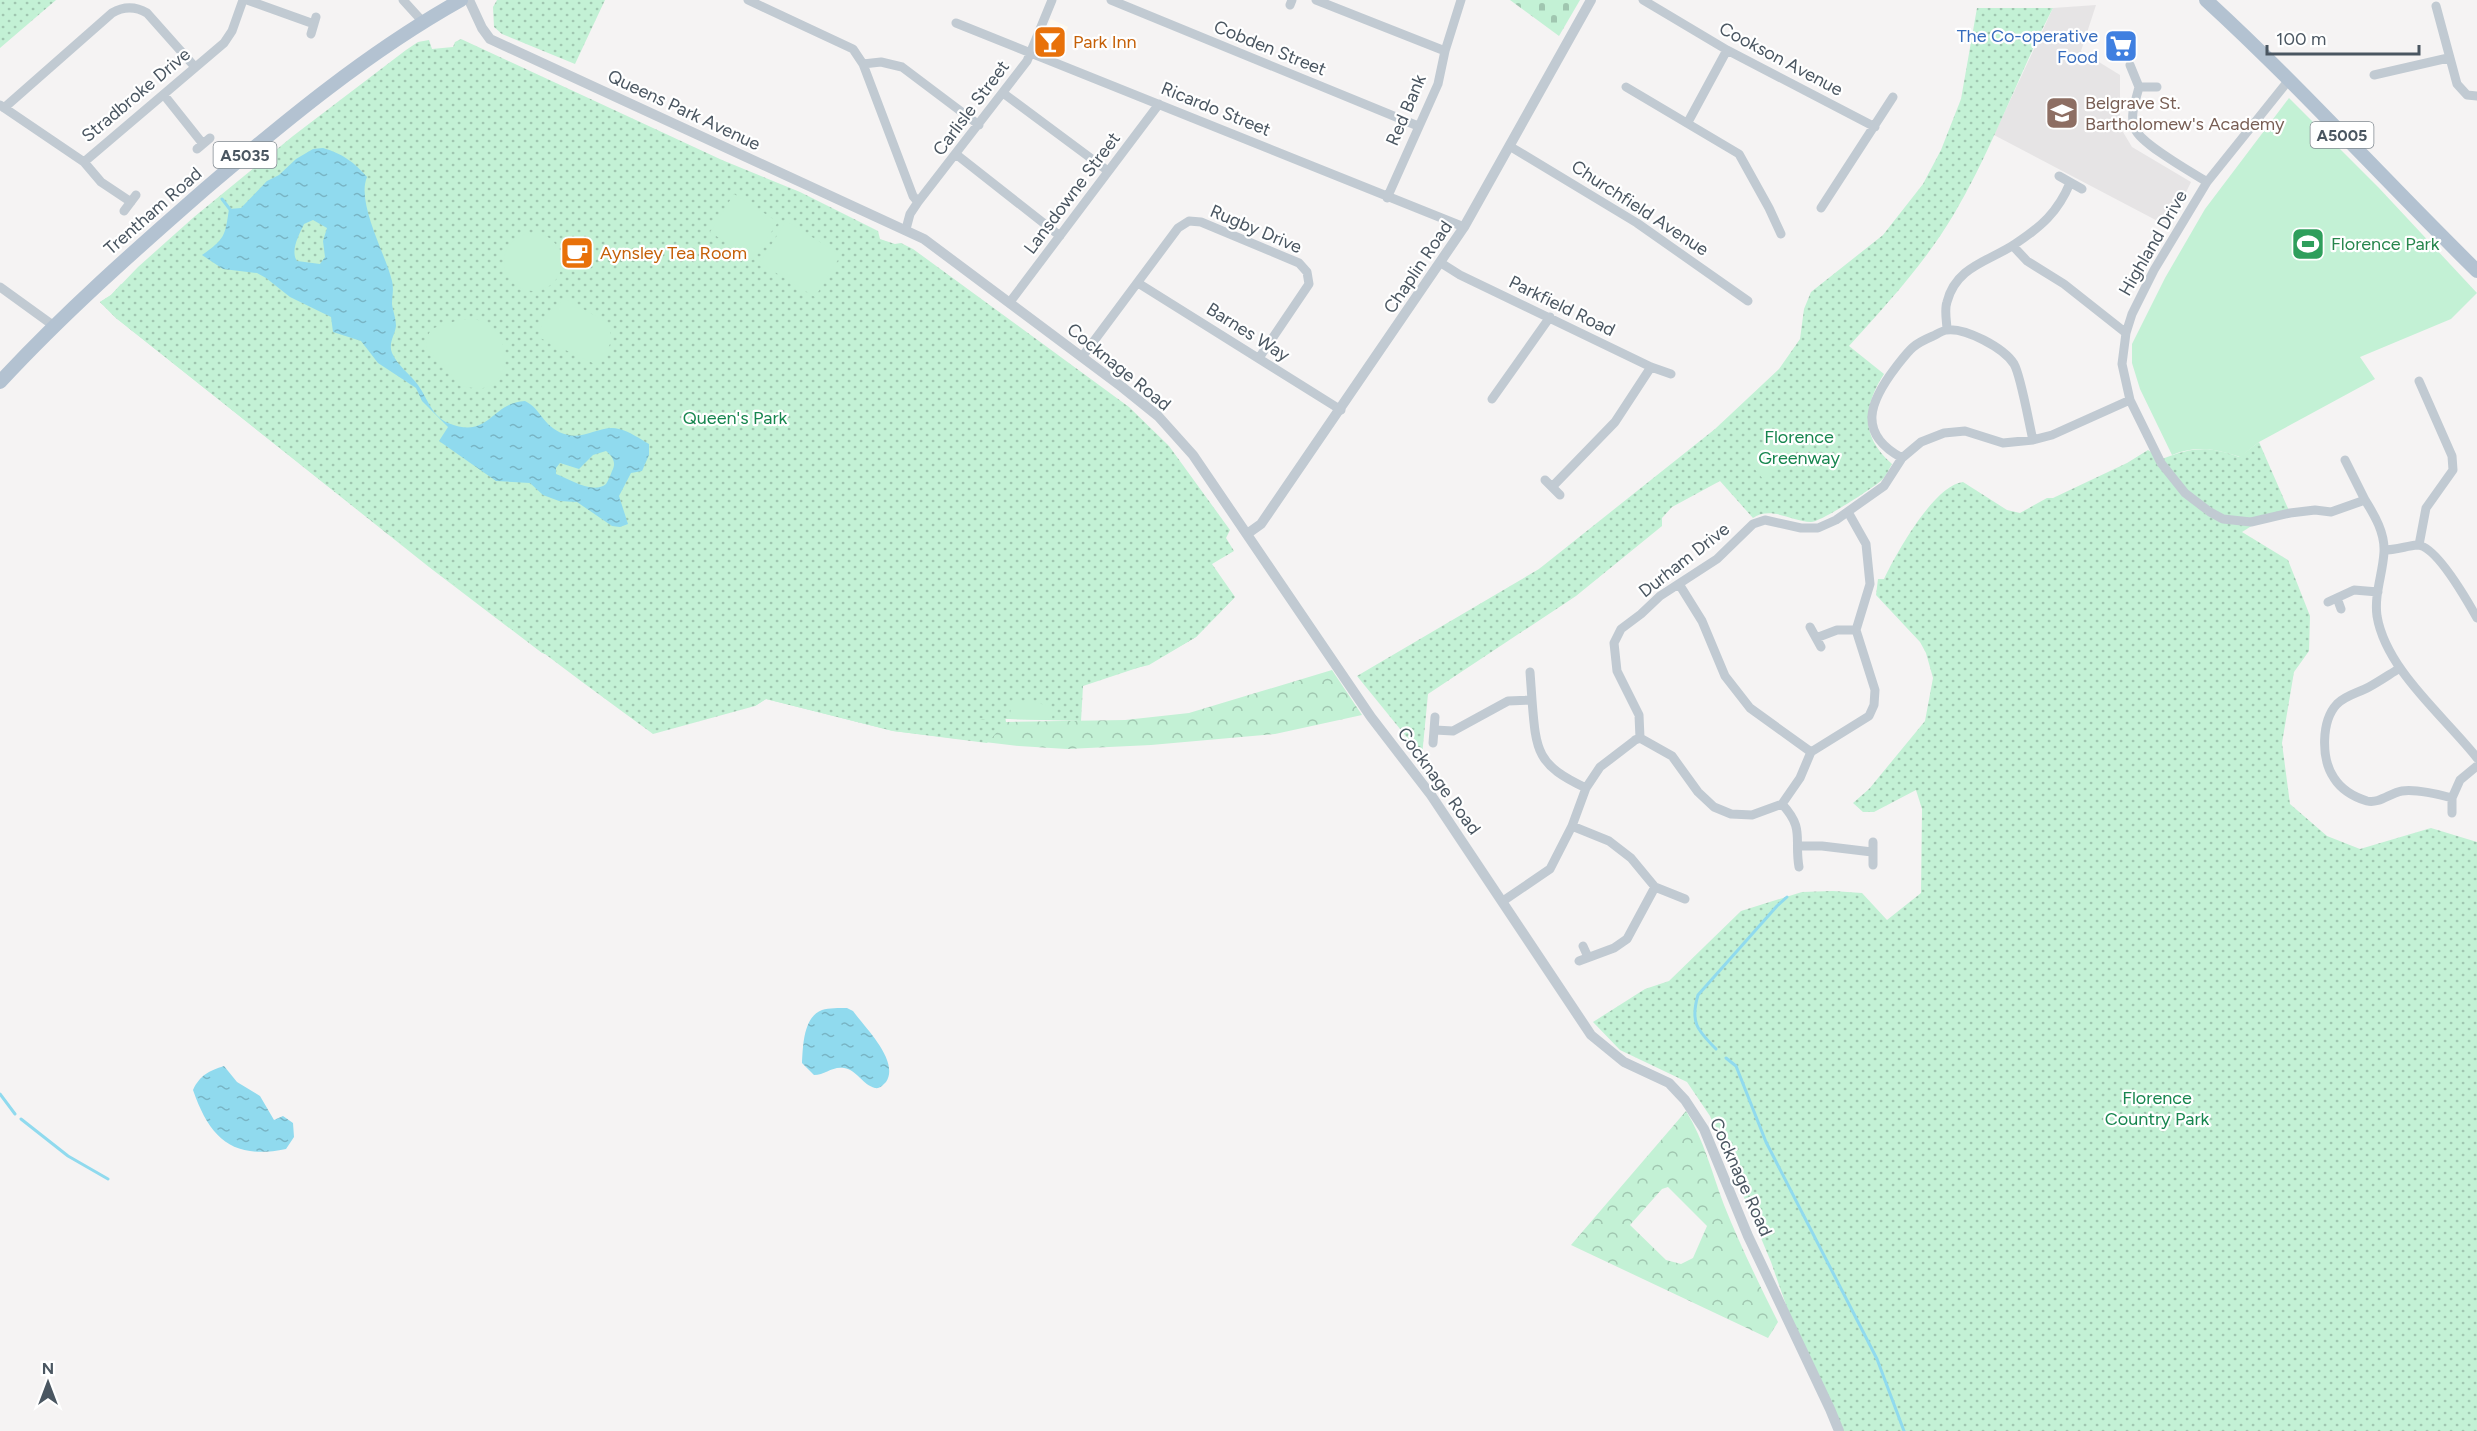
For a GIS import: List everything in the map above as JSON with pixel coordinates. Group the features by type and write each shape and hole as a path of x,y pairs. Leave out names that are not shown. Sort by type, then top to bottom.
{"main road":[{"name":"Trentham Road","path":"0,382 54,326 141,244 261,141 369,59 423,22 461,0"},
{"name":"A5005","path":"2206,0 2477,271"}],"street":[{"path":"245,0 313,25"},
{"name":"Stradbroke Drive","path":"2,106 84,162 229,37 245,0"},
{"path":"403,0 423,22"},
{"name":"Queens Park Avenue","path":"469,0 482,28 490,39 906,229"},
{"path":"748,0 853,49 862,64 918,202"},
{"name":"Carlisle Street","path":"906,229 910,214 918,202 957,155 1031,52 1052,0"},
{"name":"Cobden Street","path":"1111,0 1418,126"},
{"path":"1316,0 1445,51"},
{"name":"Red Bank","path":"1386,198 1438,84 1445,51 1461,0"},
{"name":"Chaplin Road","path":"1246,534 1261,524 1441,263 1511,147 1592,0"},
{"name":"Cookson Avenue","path":"1642,0 1726,50 1875,128"},
{"path":"2436,6 2434,19 2457,84 2467,95 2477,96"},
{"path":"2,106 112,13 125,8 140,9 147,13 195,67"},
{"name":"Ricardo Street","path":"956,23 1386,198 1464,227"},
{"path":"1688,122 1726,50"},
{"path":"2374,75 2448,58"},
{"path":"862,64 881,62 902,67 979,125"},
{"path":"2130,65 2139,87 2132,116 2135,130 2147,143 2207,182"},
{"path":"2388,72 2390,83"},
{"name":"Highland Drive","path":"2288,81 2207,182 2154,270 2132,314 2126,333 2122,364 2130,400 2161,463 2185,493 2210,513 2223,519 2251,522 2290,513 2315,510 2331,512 2365,500"},
{"path":"1626,87 1739,154 1770,208 1781,234"},
{"path":"2139,87 2157,87"},
{"path":"1003,93 1108,171"},
{"path":"164,95 203,143"},
{"path":"1821,208 1875,128 1891,100 1899,109"},
{"name":"Lansdowne Street","path":"1010,302 1159,104"},
{"name":"Churchfield Avenue","path":"1511,147 1646,229 1748,301"},
{"path":"957,155 1060,236"},
{"path":"84,162 101,182 134,198 124,211"},
{"path":"2059,176 2082,189"},
{"path":"1947,330 1947,302 1957,283 1975,264 2013,246 2043,223 2061,204 2070,183"},
{"name":"Rugby Drive","path":"1082,357 1178,228 1189,221 1201,222 1299,263 1307,272 1309,284 1259,358"},
{"name":"Cocknage Road","path":"906,229 924,239 1010,302 1158,416 1193,455 1359,699 1431,795 1591,1035 1624,1062 1669,1083 1685,1100 1704,1129 1748,1236 1839,1431"},
{"path":"2013,246 2027,261 2064,284 2126,333"},
{"name":"Parkfield Road","path":"1441,263 1460,275 1651,367 1671,374"},
{"name":"Barnes Way","path":"1138,283 1341,410"},
{"path":"0,287 54,326"},
{"path":"1492,399 1550,317"},
{"path":"1902,458 1883,444 1873,426 1871,409 1879,390 1914,344 1947,330 1978,337 1999,348 2014,365 2033,440"},
{"path":"1560,495 1548,483 1615,422 1651,367"},
{"path":"2419,381 2452,456 2453,470 2426,508 2419,545"},
{"path":"2412,397 2423,392"},
{"name":"Durham Drive","path":"1636,740 1639,715 1617,671 1614,643 1621,629 1660,596 1717,559 1753,524 1765,520 1801,528 1818,528 1848,512 1884,486 1902,458 1921,442 1944,433 1965,431 2003,443 2033,440 2052,435 2130,400"},
{"path":"2345,460 2381,531 2384,550 2377,615 2383,636 2400,668 2425,702 2455,731 2477,759"},
{"path":"1503,901 1550,869 1572,826 1586,788 1600,768 1636,740 1672,756 1698,792 1714,807 1731,814 1752,815 1782,804 1800,778 1811,752 1869,716 1874,705 1875,690 1856,630 1870,584 1866,544 1848,512"},
{"path":"2384,550 2419,545 2431,552 2459,588 2477,618"},
{"path":"1679,584 1702,621 1725,676 1750,708 1811,752"},
{"path":"2328,602 2355,590 2378,592"},
{"path":"2337,598 2341,609"},
{"path":"1810,627 1821,647"},
{"path":"1816,638 1837,630 1856,630"},
{"path":"2400,668 2367,688 2345,697 2335,706 2328,719 2327,762 2334,778 2353,796 2371,802 2402,791 2452,798"},
{"path":"1530,672 1534,732 1545,763 1564,777 1586,788"},
{"path":"1435,730 1453,731 1508,701 1532,700"},
{"path":"1433,743 1435,717"},
{"path":"2452,813 2452,798 2460,780 2477,766"},
{"path":"1782,804 1793,816 1798,829 1799,867"},
{"path":"1572,826 1609,841 1631,858 1655,887 1685,899"},
{"path":"1873,842 1873,865"},
{"path":"1798,846 1822,846 1872,852"},
{"path":"1583,946 1583,959 1614,948 1627,939 1655,887"}],"shaded area":[{"name":"Belgrave St. Bartholomew's Academy","path":"2096,5 2081,51 2120,75 2120,127 2132,147 2191,182 2169,227 1994,135 2053,8"},
{"path":"1051,19 1068,27 1057,54 1040,47"}],"green space":[{"path":"0,0 56,0 0,48"},
{"path":"497,0 605,0 575,64 502,34 494,27 493,7"},
{"path":"1510,0 1580,0 1559,36"},
{"name":"Florence Greenway","path":"1977,8 2053,8 1981,163 1954,214 1918,266 1849,346 1884,374 1872,398 1868,421 1874,443 1892,464 1883,478 1847,504 1811,522 1767,513 1753,518 1720,481 1672,507 1662,518 1662,526 1576,596 1428,694 1422,756 1357,676 1539,569 1715,429 1779,369 1800,339 1804,309 1811,292 1883,235 1923,184 1941,150 1961,99"},
{"name":"Queen's Park","path":"461,39 722,160 800,192 878,231 880,239 895,244 901,243 913,249 1129,407 1169,446 1230,530 1226,538 1234,551 1212,564 1235,597 1196,637 1149,664 1083,686 1081,721 969,718 1006,722 987,743 893,731 766,699 755,706 653,734 383,529 116,318 100,302 111,295 138,267 194,217 293,136 406,50 418,42 429,40 432,49 453,47 455,42"},
{"name":"Florence Park","path":"2289,98 2379,188 2477,293 2451,319 2360,357 2375,379 2259,442 2240,457 2206,449 2189,450 2172,455 2140,389 2132,363 2132,344 2165,278 2205,209"},
{"path":"734,194 778,222 753,260 710,232"},
{"path":"786,221 841,255 815,297 760,263"},
{"path":"527,233 539,233 554,241 562,256 562,268 554,283 539,291 527,291 512,283 504,268 504,256 512,241"},
{"path":"121,284 1235,597 1196,637 1149,665 1002,700 1006,722 1125,720 1189,713 1332,670 1362,715 1275,734 1151,745 1067,749 1019,746 893,731 766,699 755,706 542,653 429,567 116,318 100,302 111,295"},
{"path":"567,300 608,323 612,340 601,362 597,365 538,337 548,314 561,302"},
{"path":"474,319 495,330 500,337 505,355 503,372 492,385 483,388 460,386 427,349 426,340 431,329 459,320"},
{"path":"1781,430 1796,450 1763,479 1746,459"},
{"name":"Florence Country Park","path":"2259,442 2290,513 2261,520 2242,532 2288,560 2310,616 2309,651 2294,672 2282,743 2290,804 2327,836 2360,849 2431,828 2477,842 2477,1431 1839,1431 1805,1359 1771,1262 1710,1116 1687,1082 1620,1050 1593,1022 1645,989 1669,981 1741,911 1802,892 1833,891 1862,893 1887,920 1921,893 1922,809 1916,790 1874,812 1863,812 1853,803 1869,789 1925,721 1933,678 1926,653 1920,642 1876,595 1878,579 1884,579 1917,522 1940,495 1952,486 1963,482 2007,510 2020,513 2047,498 2053,498 2127,463 2148,450 2162,459 2201,449 2239,457"},
{"path":"1011,702 1034,702 1053,707 1052,720 1010,719"},
{"path":"1686,1111 1703,1145 1737,1235 1778,1322 1768,1338 1571,1245","holes":["1668,1187 1707,1226 1693,1258 1681,1264 1666,1260 1630,1225 1662,1189"]}],"water":[{"path":"323,148 342,156 367,177 365,201 368,214 393,284 392,304 396,326 391,342 392,353 418,385 438,416 448,423 473,427 482,424 513,403 525,401 553,428 568,435 581,435 607,428 631,433 649,444 649,455 642,471 631,473 619,496 628,524 620,527 612,526 577,502 559,501 543,495 530,483 496,481 439,441 448,427 422,401 416,388 378,363 361,341 333,332 331,317 290,297 257,273 223,269 202,255 223,236 229,209 241,208 267,181 279,175 296,159 313,149","holes":["313,220 327,228 323,241 325,257 320,264 297,261 294,253 304,224","606,451 612,457 614,465 607,483 601,487 581,485 556,474 556,468 560,463 579,469 593,455"]},
{"path":"847,1008 853,1011 885,1055 889,1074 886,1082 880,1087 875,1088 867,1084 849,1069 836,1068 814,1075 802,1063 805,1033 811,1019 822,1010"},
{"path":"224,1066 237,1082 260,1096 274,1120 283,1116 293,1123 294,1137 286,1149 267,1152 238,1148 226,1142 207,1121 193,1090 206,1074"}],"waterway":[{"path":"222,199 232,212"},
{"path":"1716,1049 1697,1025 1695,1012 1698,995 1787,897"},
{"path":"1726,1058 1736,1066 1766,1142 1877,1359 1904,1431"},
{"path":"0,1094 15,1114"},
{"path":"21,1119 68,1156 108,1179"}],"place":[{"name":"Park Inn","path":"1050,42"},
{"name":"The Co-operative Food","path":"2121,46"},
{"name":"Belgrave St. Bartholomew's Academy","path":"2062,113"},
{"name":"Florence Park","path":"2308,244"},
{"name":"Aynsley Tea Room","path":"577,253"}]}
